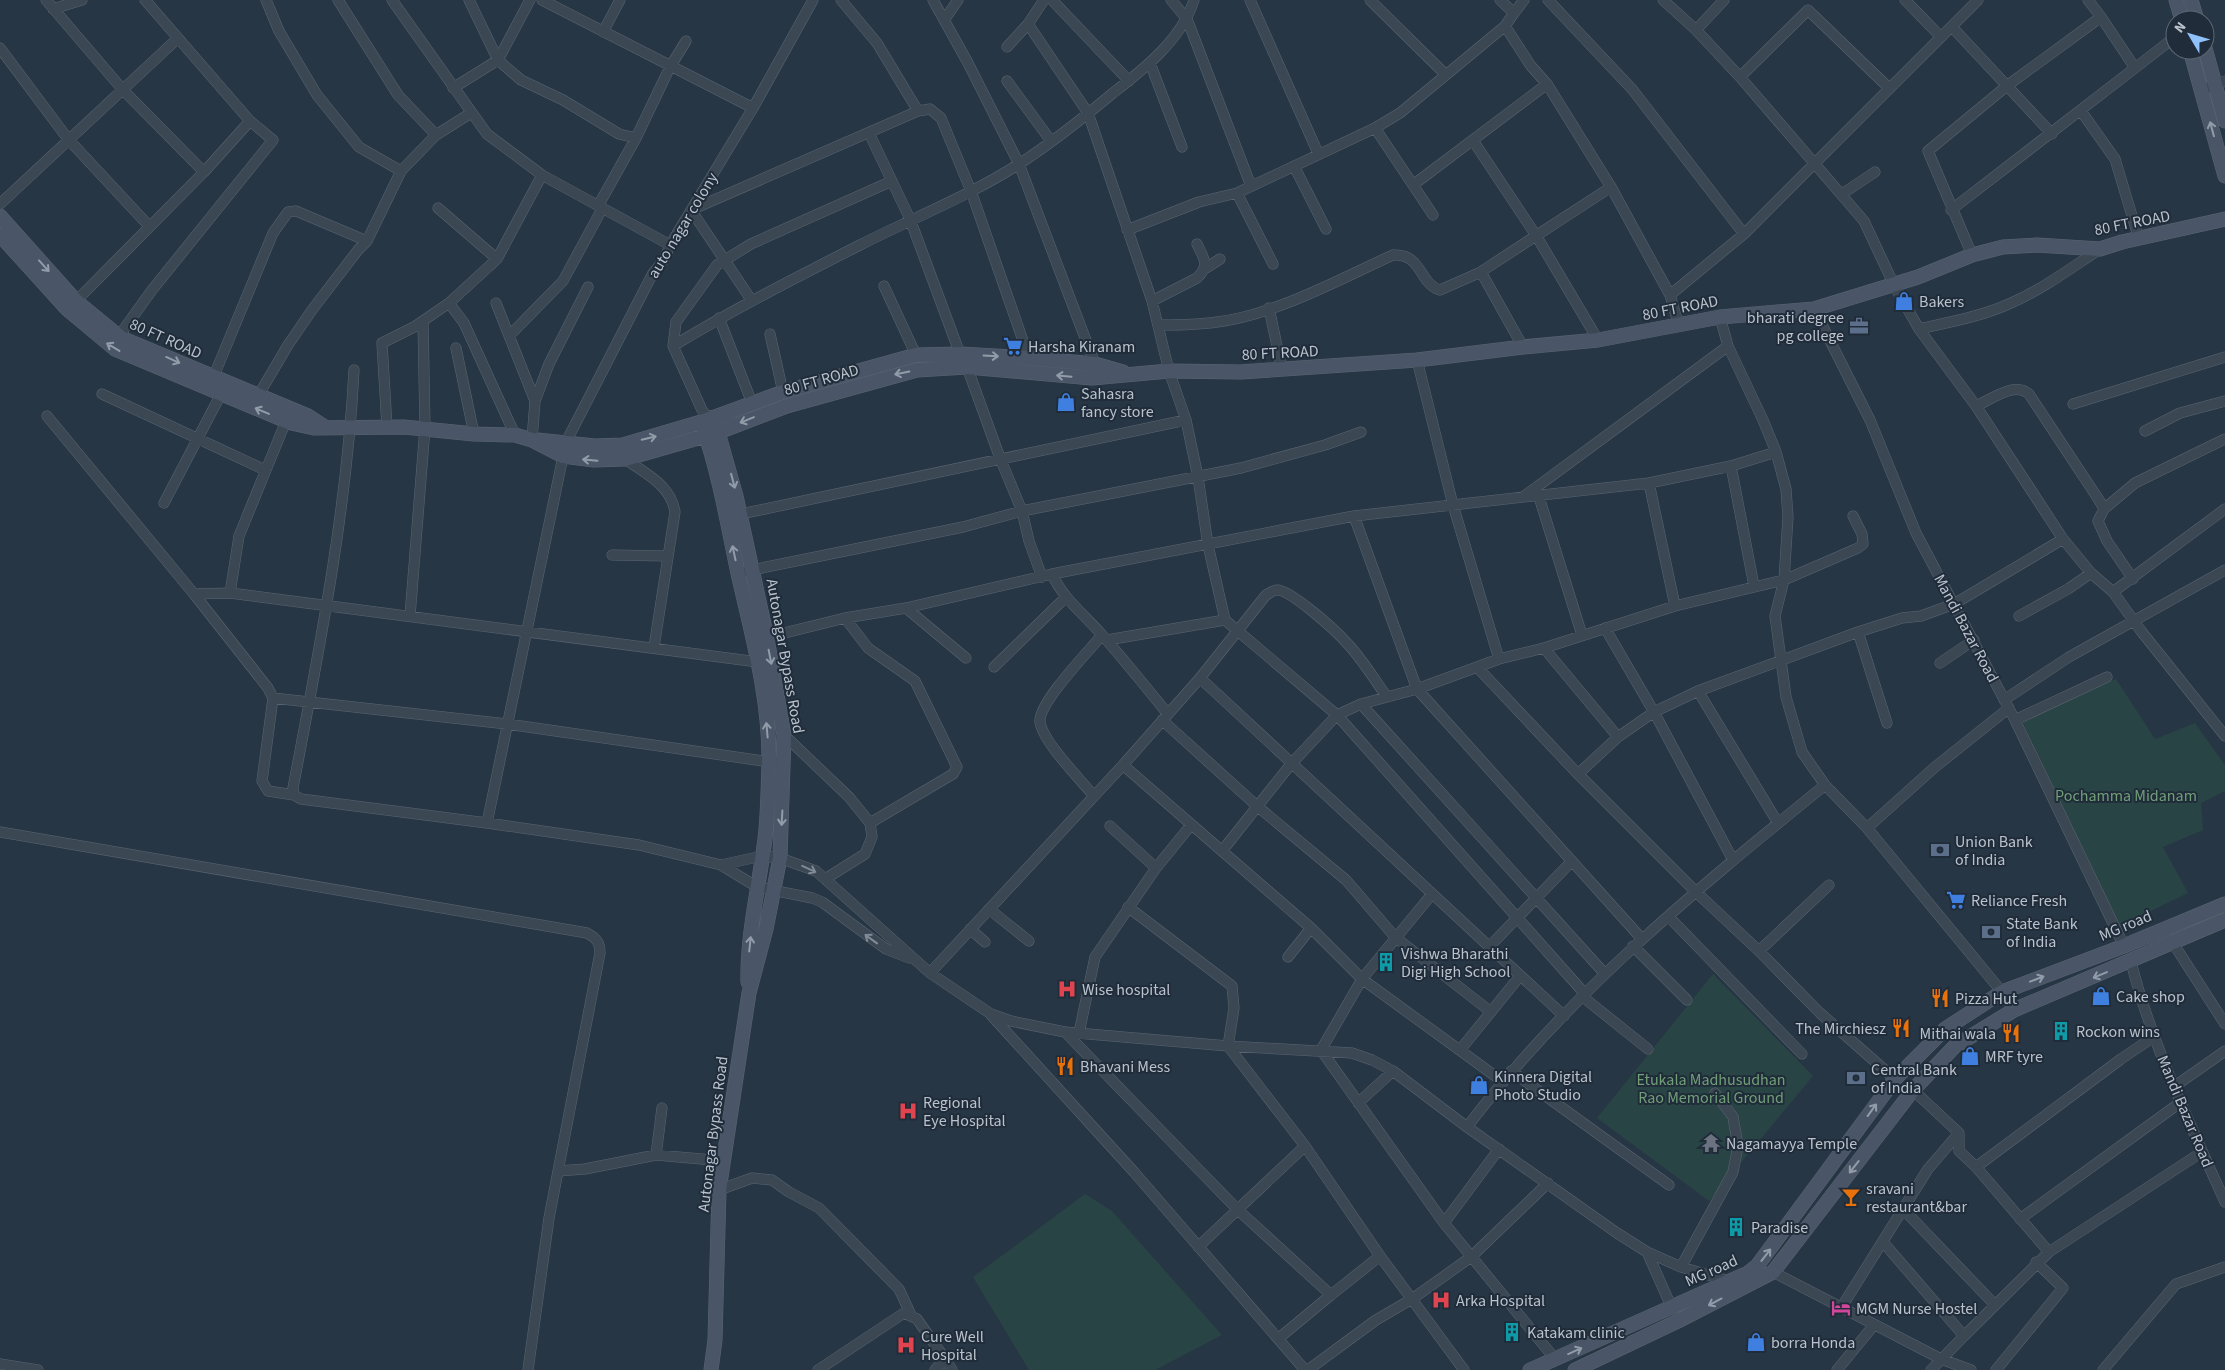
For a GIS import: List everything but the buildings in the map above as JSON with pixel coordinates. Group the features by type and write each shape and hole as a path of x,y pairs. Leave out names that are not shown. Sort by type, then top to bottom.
{"street":[{"path":"46,0 123,90 204,172"},
{"path":"53,9 82,0"},
{"path":"121,338 124,329 152,290 273,140 250,121 144,0"},
{"path":"266,0 279,31 323,102 360,148 401,171"},
{"path":"338,0 398,95 436,135"},
{"path":"392,0 487,134 542,175 670,245"},
{"path":"468,0 498,60 521,80 563,100 619,134 636,138"},
{"path":"453,88 498,60 530,0"},
{"path":"542,0 753,108"},
{"path":"603,32 620,0"},
{"name":"auto nagar colony","path":"487,822 566,442 653,273 664,260 670,245 753,108 813,0"},
{"path":"841,0 877,43 918,111"},
{"path":"933,0 945,19 1019,164 1095,364"},
{"path":"945,19 958,0"},
{"path":"1007,47 1028,24 1044,0"},
{"path":"1052,0 1129,81"},
{"path":"1171,0 1187,19 1251,186"},
{"path":"673,346 719,318 910,219 971,191 1019,164 1088,113 1150,63 1187,19 1194,0"},
{"path":"1250,0 1318,153"},
{"path":"1370,0 1446,75"},
{"path":"1500,0 1514,12"},
{"path":"1127,230 1199,202 1237,193 1318,153 1375,128 1400,113 1505,26 1524,0"},
{"path":"1548,0 1632,89 1744,234"},
{"path":"1662,0 1696,30 1740,77 1864,221 1894,285 1919,329 1976,406 2063,539 2091,573 2113,592 2140,631 2225,736"},
{"path":"1696,30 1724,0"},
{"path":"1905,0 1941,37"},
{"path":"1670,295 1744,234 1978,0"},
{"path":"2088,0 2135,68"},
{"path":"1740,77 1808,10 1889,88"},
{"path":"1972,255 1951,210 1928,151 2008,85 2101,17"},
{"path":"1028,24 1088,113 1152,301 1169,371 1186,420 1198,477 1208,545 1225,620 1337,715 1584,996 1648,1049"},
{"path":"1505,26 1531,66 1547,84 1611,187 1670,295 1679,326"},
{"path":"1952,27 2052,134"},
{"path":"0,204 177,39"},
{"path":"510,335 563,281 670,67 686,41"},
{"path":"1951,210 2052,134 2165,45"},
{"path":"0,48 68,140 149,226"},
{"path":"2193,60 2225,176"},
{"path":"2210,60 2220,82 2225,122"},
{"path":"1150,63 1182,148"},
{"path":"1008,81 1051,141"},
{"path":"2202,90 2220,82"},
{"path":"1413,186 1474,142 1547,84"},
{"path":"752,301 691,210 918,111 930,109 941,118 971,191 1029,358"},
{"path":"2081,111 2108,147 2114,159 2139,239"},
{"path":"258,396 307,317 367,241 401,171 436,135 471,113"},
{"path":"76,301 204,172 250,121"},
{"path":"1375,128 1433,215"},
{"path":"869,133 910,219 960,354"},
{"path":"1474,142 1537,236 1598,340"},
{"path":"1294,166 1326,230"},
{"path":"1842,194 1875,172"},
{"path":"387,427 382,343 423,321 449,304 497,259 542,175"},
{"path":"710,427 673,346 676,322 717,265 750,244 892,181"},
{"path":"1159,325 1218,322 1268,308 1308,294 1393,255 1403,254 1410,258 1432,285 1440,290 1479,273 1611,187"},
{"path":"1237,193 1273,264"},
{"path":"438,208 497,259"},
{"path":"214,378 273,233 288,212 296,211 367,241"},
{"name":"80 FT ROAD","path":"0,216 17,244 67,310 115,349 304,428 425,428 474,434 515,435 532,440 563,456 594,460 624,460 664,449 710,427 752,403 783,392 916,356 960,354 1029,358 1095,364 1130,374"},
{"name":"80 FT ROAD","path":"532,440 595,446 622,445 710,427 780,409 893,375 918,370 967,367 1092,378 1169,371 1282,370 1417,360 1598,340 1679,326 1720,316 1814,309 1894,285 1972,255 2004,247 2037,245 2100,249 2225,220"},
{"name":"80 FT ROAD","path":"0,235 17,244 97,321 121,338 308,416 326,427"},
{"path":"1197,244 1205,261 1206,268"},
{"path":"1919,329 1970,317 2011,303 2047,284 2100,249"},
{"path":"1152,301 1197,278 1206,268 1220,259"},
{"path":"1479,273 1481,272 1523,347"},
{"path":"532,440 536,401 549,364 588,286"},
{"path":"884,286 916,356"},
{"path":"496,303 536,401"},
{"path":"449,304 464,324 515,435"},
{"path":"1268,308 1282,370"},
{"name":"Mandi Bazar Road","path":"1814,309 1870,420 1916,533 2015,720 2124,946"},
{"path":"1720,316 1728,346 1776,452 1786,489 1788,508 1784,580 1775,616 1786,697 1802,752 1825,785 1867,828 2002,992 2014,1010"},
{"path":"719,318 752,403"},
{"path":"410,616 425,428 423,321"},
{"path":"770,334 783,392"},
{"path":"1523,497 1728,346"},
{"path":"456,348 474,434"},
{"path":"2073,404 2225,357"},
{"path":"1417,360 1453,506 1500,659"},
{"path":"967,367 1000,458 1022,511 1029,541 1042,576"},
{"path":"294,795 293,788 328,606 351,428 354,370"},
{"path":"1976,406 2016,388 2024,390 2029,394 2104,509"},
{"path":"102,394 265,470"},
{"path":"164,503 221,394"},
{"path":"2145,431 2180,413 2225,400"},
{"path":"47,416 194,594 268,688 273,698 262,781 268,791 294,795 301,799 487,822 639,845 722,865 757,887 822,902 886,949 914,960"},
{"path":"741,514 812,498 864,490 910,477 983,464 1000,458 1186,420"},
{"path":"230,593 239,536 286,421"},
{"name":"Autonagar Bypass Road","path":"710,427 741,514 767,638 784,735 780,858 775,890 758,964 749,993 719,1190 715,1340 711,1370"},
{"name":"Autonagar Bypass Road","path":"710,427 723,499 758,662 769,762 762,856 748,962 749,993"},
{"path":"738,572 963,527 1022,511 1198,477 1325,445 1360,432"},
{"path":"2133,579 2102,531 2098,521 2104,509 2135,483 2225,439"},
{"path":"753,640 845,618 906,608 1042,576 1354,516 1523,497 1539,497 1649,483 1732,466 1776,452"},
{"path":"624,460 670,493 675,512 654,647"},
{"path":"1732,466 1754,586"},
{"path":"1649,483 1675,606"},
{"path":"1539,497 1582,635"},
{"path":"2113,592 2225,509"},
{"path":"1354,516 1417,689 1642,939"},
{"path":"1222,851 1290,764 1337,715 1362,704 1417,689 1500,659 1544,648 1675,606 1784,580 1858,548 1863,544 1863,538 1853,516"},
{"path":"1578,774 1618,737 1654,712 1698,691 1781,662 1858,632 1902,618 1921,616 1954,604 2063,539"},
{"path":"612,555 668,556"},
{"path":"1867,828 2006,704 2069,657 2225,570"},
{"path":"2019,616 2068,589 2091,573"},
{"path":"1052,574 1057,586 1105,638 1165,716 1257,806 1346,880 1395,937 1491,1012"},
{"path":"930,973 1123,766 1200,678 1266,595 1276,590 1292,596 1346,642 1387,697"},
{"path":"194,594 230,593 758,662"},
{"path":"994,667 1066,597"},
{"path":"906,608 966,658"},
{"path":"845,618 868,648 915,681 957,767 953,774 870,823"},
{"path":"1094,796 1053,747 1041,724 1040,717 1046,701 1105,638 1225,620"},
{"path":"1605,628 1654,712 1733,860"},
{"path":"1858,632 1886,723"},
{"path":"1940,663 1974,640"},
{"path":"1544,648 1618,737"},
{"path":"1477,667 1578,774 1696,892 1759,951 1820,1013 1895,1079"},
{"path":"2015,720 2107,677"},
{"path":"1200,678 1290,764 1564,1016"},
{"path":"1698,691 1778,823"},
{"path":"273,698 309,704 506,724 784,764"},
{"path":"1362,704 1605,974"},
{"path":"784,735 849,797 870,823 872,837 865,854 825,879"},
{"path":"1123,766 1311,928 1362,979 1502,1081"},
{"path":"1468,1127 1511,1071 1633,946 1733,860 1825,785"},
{"path":"1079,1033 1095,958 1156,868 1191,825"},
{"path":"1110,826 1156,868"},
{"path":"0,832 587,933 594,936 600,944 600,953 558,1171 536,1303 528,1370"},
{"path":"722,865 762,856 780,858 807,867 825,879 930,973 991,1014 1011,1022 1065,1032 1228,1046 1352,1053 1393,1071 1468,1127 1647,1252 1681,1267 1747,1286"},
{"path":"1488,947 1572,861"},
{"path":"1759,951 1828,885"},
{"path":"1321,1050 1362,979 1432,894"},
{"name":"MG road","path":"1530,1370 1748,1273 1764,1258 1895,1079 1946,1029 1970,1010 2002,992 2124,946 2225,904"},
{"path":"1128,907 1232,986 1234,1008 1228,1046 1305,1146 1380,1256 1464,1370"},
{"path":"989,908 1029,941"},
{"path":"1668,916 1802,1054"},
{"name":"MG road","path":"1584,1368 1678,1322 1773,1272 1913,1090 1955,1046 2014,1010 2131,962 2225,920"},
{"path":"1288,957 1311,928"},
{"path":"970,929 985,942"},
{"path":"2172,943 2225,1024"},
{"path":"1633,946 1687,1000"},
{"name":"Mandi Bazar Road","path":"2131,962 2142,1005 2202,1152 2225,1202"},
{"path":"1460,1050 1520,976"},
{"path":"991,1014 1134,1172 1198,1248 1306,1370 1376,1320 1412,1299 1471,1257 1548,1182"},
{"path":"1065,1032 1238,1210 1331,1294"},
{"path":"1976,1167 2121,1059 2155,1036"},
{"path":"1321,1050 1444,1223 1555,1359"},
{"path":"2175,1086 2225,1051"},
{"path":"1358,1103 1393,1071"},
{"path":"1511,1071 1669,1185"},
{"path":"1913,1090 1959,1133 1959,1152 1976,1167 2049,1252"},
{"path":"1681,1267 1733,1172 1738,1146 1733,1117 1715,1093"},
{"path":"2020,1219 2181,1102"},
{"path":"656,1155 662,1108"},
{"path":"1842,1308 1928,1169 1959,1133"},
{"path":"1198,1248 1305,1146"},
{"path":"1444,1223 1499,1149"},
{"path":"1932,1370 2036,1262 2202,1152"},
{"path":"558,1171 585,1169 656,1155 724,1161"},
{"path":"719,1190 752,1178 772,1180 788,1192 819,1208 899,1289 911,1315"},
{"path":"1904,1210 1995,1305"},
{"path":"1882,1242 1964,1336"},
{"path":"1647,1252 1671,1306"},
{"path":"1279,1338 1380,1256"},
{"path":"1996,1370 2063,1288 2036,1262"},
{"path":"2103,1370 2176,1284 2225,1267"},
{"path":"1773,1272 1941,1359 1971,1370"},
{"path":"818,1370 904,1313 916,1319 952,1370"},
{"path":"1837,1370 1874,1325"},
{"path":"935,1370 945,1359"},
{"path":"0,1364 38,1370"}],"green space":[{"name":"Pochamma Midanam","path":"2116,679 2155,739 2195,723 2225,765 2225,791 2201,803 2203,830 2163,847 2188,893 2118,927 2021,718"},
{"name":"Etukala Madhusudhan Rao Memorial Ground","path":"1713,974 1813,1076 1709,1201 1597,1118"},
{"path":"1085,1194 1112,1211 1222,1335 1155,1370 1029,1370 973,1277"}],"place":[{"name":"Bakers","path":"1904,301"},
{"name":"bharati degree pg college","path":"1859,326"},
{"name":"Harsha Kiranam","path":"1013,346"},
{"name":"Sahasra fancy store","path":"1066,402"},
{"name":"Union Bank of India","path":"1940,850"},
{"name":"Reliance Fresh","path":"1956,900"},
{"name":"State Bank of India","path":"1991,932"},
{"name":"Vishwa Bharathi Digi High School","path":"1386,962"},
{"name":"Wise hospital","path":"1067,989"},
{"name":"Cake shop","path":"2101,996"},
{"name":"Pizza Hut","path":"1940,998"},
{"name":"The Mirchiesz","path":"1901,1028"},
{"name":"Rockon wins","path":"2061,1031"},
{"name":"Mithai wala","path":"2011,1033"},
{"name":"MRF tyre","path":"1970,1056"},
{"name":"Bhavani Mess","path":"1065,1066"},
{"name":"Central Bank of India","path":"1856,1078"},
{"name":"Kinnera Digital Photo Studio","path":"1479,1085"},
{"name":"Regional Eye Hospital","path":"908,1111"},
{"name":"Nagamayya Temple","path":"1711,1143"},
{"name":"sravani restaurant&bar","path":"1851,1197"},
{"name":"Paradise","path":"1736,1227"},
{"name":"Arka Hospital","path":"1441,1300"},
{"name":"MGM Nurse Hostel","path":"1841,1308"},
{"name":"Katakam clinic","path":"1512,1332"},
{"name":"borra Honda","path":"1756,1342"},
{"name":"Cure Well Hospital","path":"906,1345"}]}
